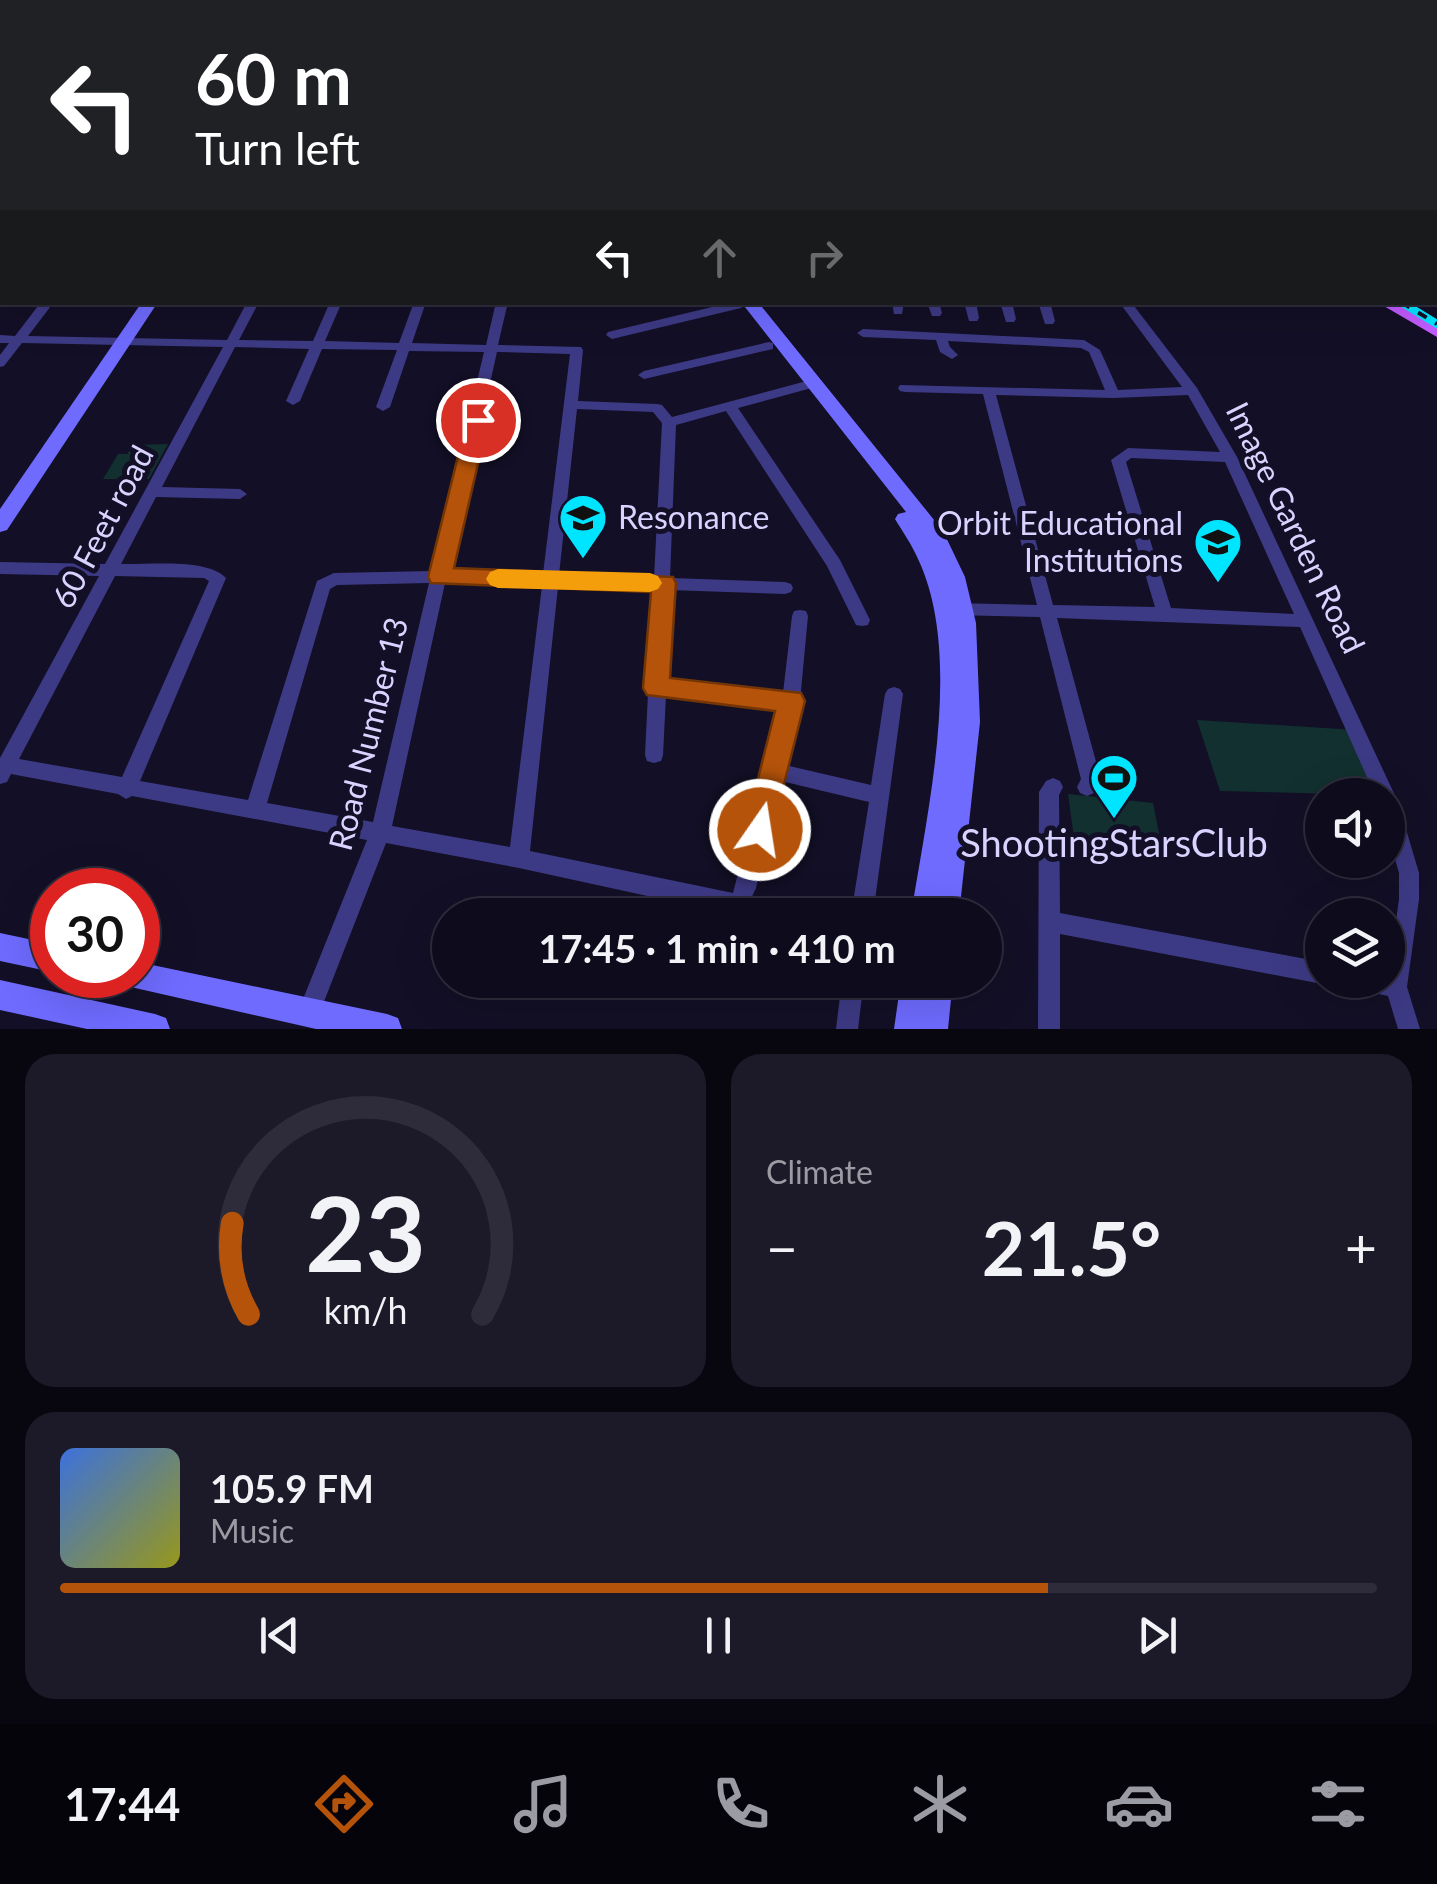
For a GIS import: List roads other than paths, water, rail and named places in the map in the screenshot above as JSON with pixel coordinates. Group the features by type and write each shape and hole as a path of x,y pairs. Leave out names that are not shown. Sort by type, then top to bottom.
{"main road":[{"path":"1391,305 1437,330"},
{"path":"1411,305 1437,321"}],"street":[{"path":"0,363 46,305"},
{"path":"0,525 148,305"},
{"name":"60 Feet road","path":"3,771 251,305"},
{"path":"293,402 335,305"},
{"path":"383,407 419,305"},
{"name":"Road Number 13","path":"308,1014 380,834 501,305"},
{"path":"681,305 688,316"},
{"path":"612,335 732,305"},
{"path":"741,305 769,346 807,384"},
{"path":"742,305 807,384 919,537 952,610 967,700 947,898"},
{"path":"971,305 973,318"},
{"path":"1007,305 1010,319"},
{"path":"1045,305 1049,321"},
{"name":"Image Garden Road","path":"1127,305 1192,391 1230,456 1377,778"},
{"path":"863,333 1084,344 1094,350 1113,394"},
{"path":"941,336 944,349 952,354"},
{"path":"0,338 576,350 518,858"},
{"path":"644,375 769,346"},
{"path":"669,422 807,384"},
{"path":"905,388 990,393 1192,391"},
{"path":"990,393 1090,780 1088,787"},
{"path":"572,405 656,408 669,422 654,755"},
{"path":"730,406 834,564 862,620"},
{"path":"1165,614 1118,460 1128,454 1230,456"},
{"path":"153,492 240,494"},
{"path":"0,568 206,572 218,578 126,790"},
{"path":"255,810 323,585 334,579 440,577 785,588"},
{"path":"952,610 1308,620"},
{"path":"927,898 951,694 952,610"},
{"path":"3,771 255,810 518,858 730,904 740,900 746,888 792,701 800,616"},
{"path":"656,688 792,701"},
{"path":"864,898 894,694"},
{"path":"774,771 877,795"},
{"path":"1049,1029 1049,792 1054,787"},
{"name":"Image Garden Road","path":"1405,863 1409,899 1405,926"},
{"path":"1051,922 1305,970"},
{"path":"0,947 30,953"},
{"path":"160,981 386,1029"},
{"path":"0,995 155,1029"},
{"path":"847,1029 851,998"},
{"path":"909,1029 913,998"},
{"path":"932,1029 936,998"},
{"name":"Image Garden Road","path":"1399,998 1408,1029"}],"railway":[{"path":"1406,305 1437,324"}],"place":[{"name":"Resonance","path":"583,560"},
{"name":"Orbit Educational Institutions","path":"1218,584"},
{"name":"ShootingStarsClub","path":"1114,820"}]}
